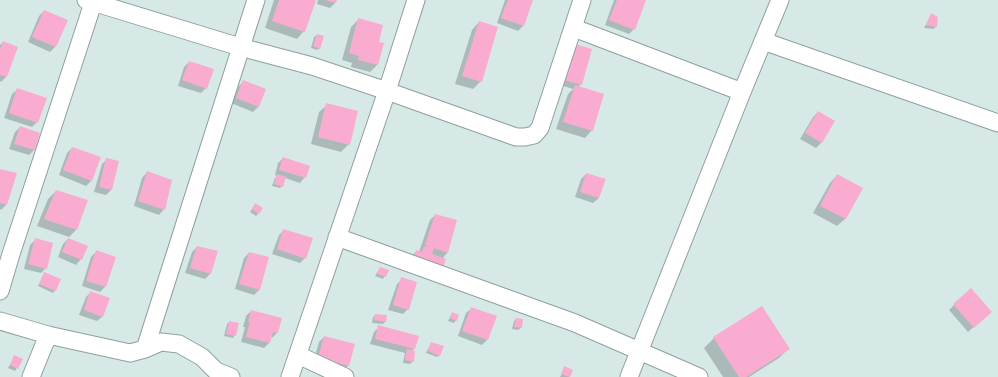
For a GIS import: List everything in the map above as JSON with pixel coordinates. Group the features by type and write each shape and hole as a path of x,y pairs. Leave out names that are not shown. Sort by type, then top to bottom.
{"street":[{"path":"145,349 256,0"},
{"path":"290,377 387,91 416,0"},
{"path":"0,291 91,1 240,47 312,66 516,137 525,137 534,135 540,128 582,0"},
{"path":"629,377 780,0"},
{"path":"574,28 742,92"},
{"path":"763,41 998,123"},
{"path":"337,237 575,323 699,377"},
{"path":"0,321 48,335 130,353 145,349 161,342 179,344 202,357 216,371 228,377"},
{"path":"31,377 48,335"},
{"path":"298,355 345,377"}],"building":[{"path":"279,0 316,0 305,32 272,21"},
{"path":"325,0 337,0 336,3"},
{"path":"508,0 533,0 524,26 501,18"},
{"path":"617,0 646,0 635,30 609,20"},
{"path":"44,10 68,20 56,47 32,37"},
{"path":"931,13 938,17 937,27 926,25"},
{"path":"358,18 383,25 379,42 384,43 378,65 358,60 359,56 349,53"},
{"path":"479,21 498,27 482,82 462,76"},
{"path":"317,34 324,36 320,49 313,46"},
{"path":"3,41 18,47 7,77 0,75 0,49"},
{"path":"575,44 592,49 582,85 564,80"},
{"path":"189,61 214,69 207,89 182,80"},
{"path":"243,80 266,89 259,107 236,98"},
{"path":"575,85 604,94 593,131 563,122"},
{"path":"17,88 47,98 38,123 9,113"},
{"path":"326,103 358,111 350,145 318,137"},
{"path":"818,111 835,121 822,143 805,133"},
{"path":"20,126 40,133 35,150 14,144"},
{"path":"72,147 101,157 92,181 63,170"},
{"path":"283,157 310,166 306,178 279,170"},
{"path":"106,158 119,161 112,190 99,187"},
{"path":"0,169 17,173 7,205 0,203"},
{"path":"147,171 172,180 165,210 138,201"},
{"path":"586,173 606,179 599,198 580,192"},
{"path":"277,174 286,177 283,187 274,184"},
{"path":"837,174 863,188 846,219 820,206"},
{"path":"56,190 88,200 77,230 44,219"},
{"path":"255,203 263,208 259,214 252,209"},
{"path":"435,214 457,220 448,253 434,248 432,254 446,259 443,268 414,258 416,250 422,252 424,246 430,247 425,245"},
{"path":"283,229 313,238 306,259 277,249"},
{"path":"35,238 53,243 47,269 28,264"},
{"path":"68,238 88,246 82,260 62,252"},
{"path":"197,246 218,251 211,274 190,268"},
{"path":"96,250 116,257 106,287 86,281"},
{"path":"249,252 269,257 260,290 239,284"},
{"path":"380,267 389,270 386,277 377,274"},
{"path":"44,272 61,279 56,291 39,284"},
{"path":"401,277 417,282 409,310 393,305"},
{"path":"971,288 992,312 974,328 953,304"},
{"path":"90,291 110,298 103,317 84,310"},
{"path":"762,306 790,349 746,377 739,377 713,337"},
{"path":"471,307 497,316 488,340 462,331"},
{"path":"251,310 282,318 278,333 273,332 270,343 246,337 250,322 248,322"},
{"path":"452,312 459,315 457,321 450,318"},
{"path":"375,314 387,315 386,322 374,320"},
{"path":"516,318 523,319 522,328 514,327"},
{"path":"229,321 239,323 236,336 226,334"},
{"path":"378,325 419,336 415,349 375,339"},
{"path":"324,336 355,344 349,366 318,358"},
{"path":"431,342 444,346 440,356 428,351"},
{"path":"407,349 415,351 414,362 405,360"},
{"path":"14,355 23,359 18,369 10,365"},
{"path":"564,366 573,370 570,377 561,374"}]}
